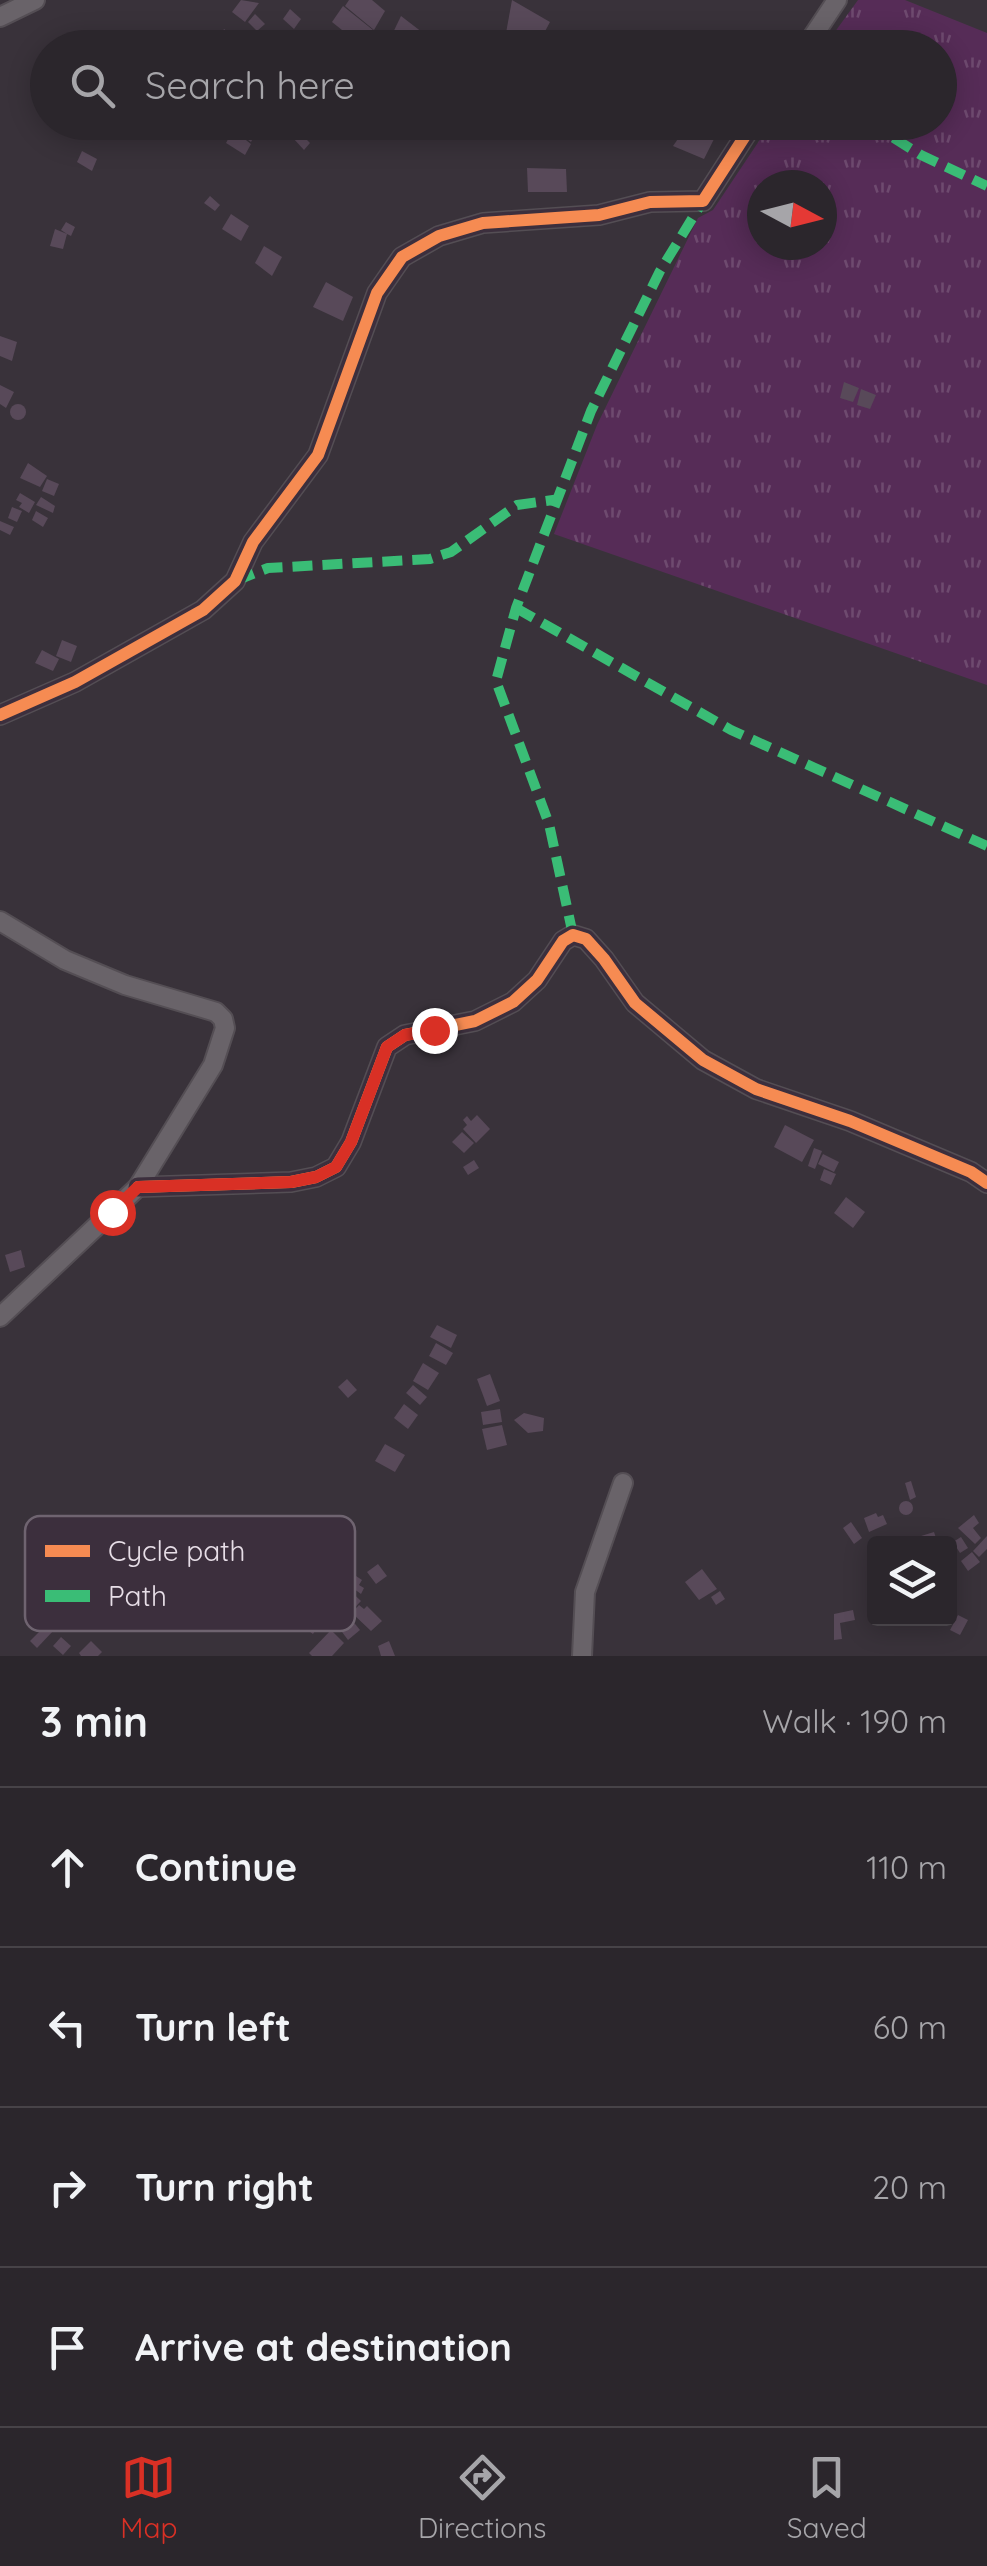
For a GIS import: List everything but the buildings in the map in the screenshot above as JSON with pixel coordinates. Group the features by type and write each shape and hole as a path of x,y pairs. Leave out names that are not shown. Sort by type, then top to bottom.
{"street":[{"path":"0,16 35,0"},
{"path":"817,30 837,0"},
{"path":"0,715 75,682 203,610 235,581 254,542 318,455 377,293 402,257 440,236 484,223 599,215 650,202 703,201 742,140"},
{"path":"0,921 64,960 125,985 216,1012 223,1019 224,1028 213,1064 138,1187 0,1317"},
{"path":"138,1187 291,1182 316,1177 336,1167 351,1142 387,1047 405,1035 475,1020 513,1002 537,980 563,941 574,936 586,939 634,1003 703,1060 756,1089 850,1121 972,1172 987,1184"},
{"path":"582,1656 585,1592 623,1483"}],"green space":[{"path":"858,0 905,0 987,33 987,685 554,534 597,425 698,218 713,210 760,140 957,140 957,30 836,30"}],"marked path":[{"path":"897,140 987,186"},
{"path":"573,935 549,824 496,681 516,608 591,411 660,271 703,201"},
{"path":"235,581 268,568 430,559 451,552 517,505 560,499"},
{"path":"516,608 731,730 987,846"}],"cycle path":[{"path":"0,715 75,682 203,610 235,581 253,542 318,455 377,293 402,257 439,236 483,223 599,215 650,202 703,201 742,140"},
{"path":"138,1187 291,1182 316,1177 336,1167 351,1142 387,1047 405,1035 475,1021 513,1002 537,980 563,941 573,935 586,939 635,1003 703,1060 756,1089 850,1121 971,1172 987,1183"}],"route":[{"path":"112,1212 138,1187 291,1182 316,1177 336,1167 351,1142 387,1047 405,1035 434,1030"}]}
